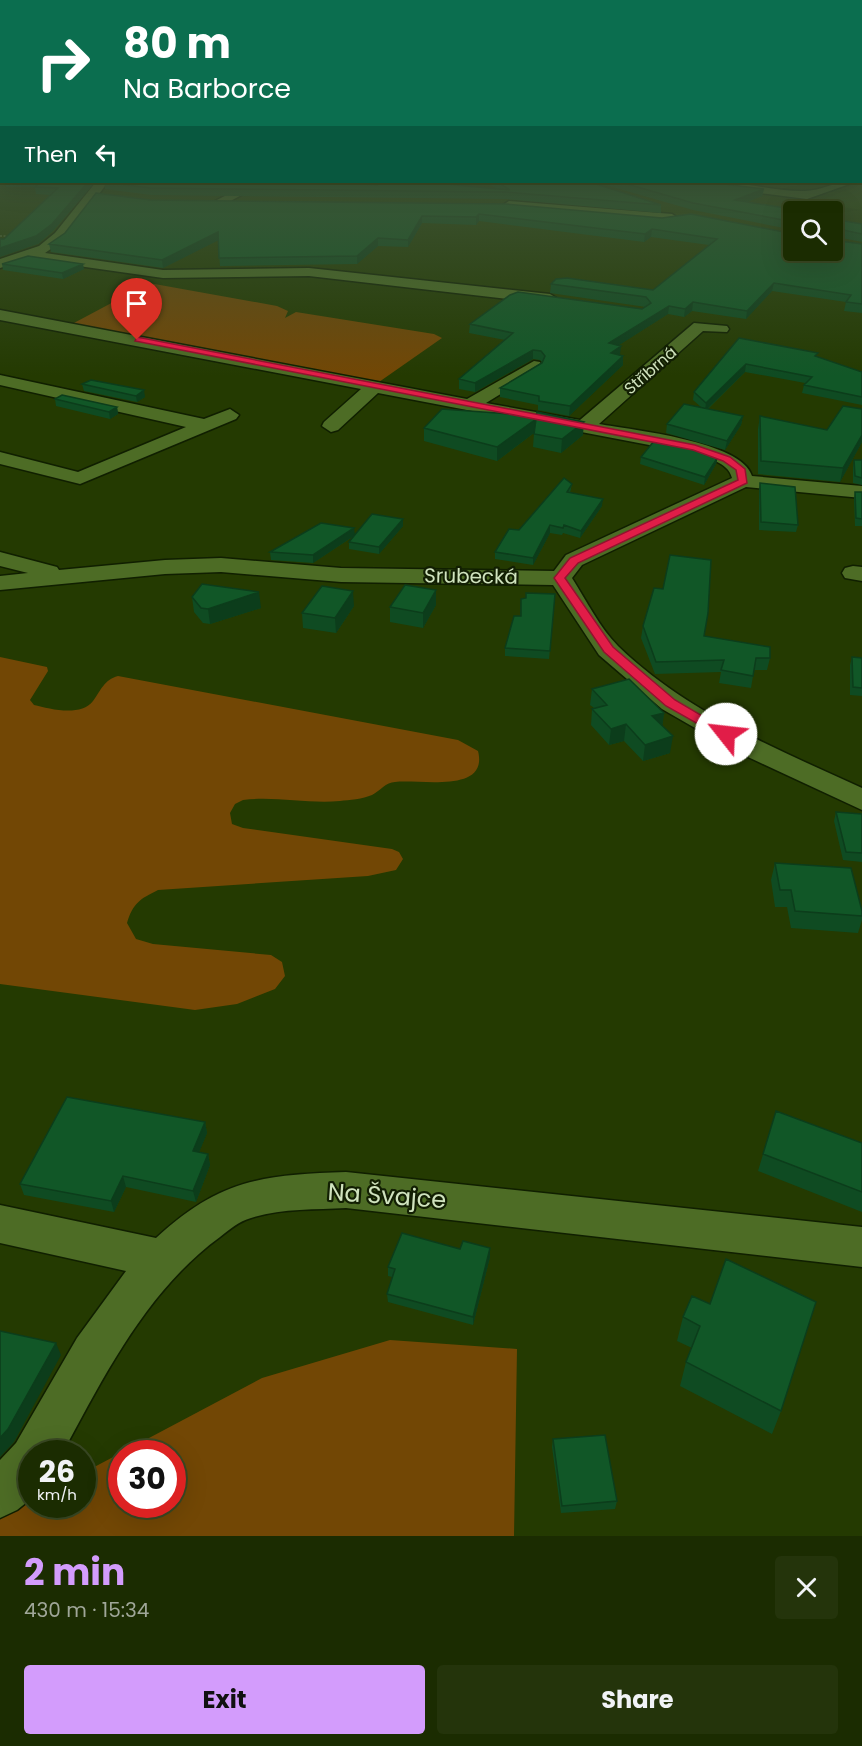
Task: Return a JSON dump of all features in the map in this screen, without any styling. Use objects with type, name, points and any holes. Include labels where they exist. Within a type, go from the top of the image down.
[{"type":"street","points":[[0,264],[44,249],[63,233]]},
{"type":"street","points":[[30,255],[163,274],[309,272],[561,300]]},
{"type":"street","points":[[0,315],[695,448],[727,459],[740,469],[743,481]]},
{"type":"street","name":"Stříbrná","points":[[584,427],[700,326],[721,329]]},
{"type":"street","points":[[469,405],[534,366]]},
{"type":"street","points":[[0,380],[21,370]]},
{"type":"street","points":[[0,380],[204,425]]},
{"type":"street","points":[[331,426],[375,386]]},
{"type":"street","points":[[0,458],[80,478],[230,415]]},
{"type":"street","points":[[862,492],[743,481],[574,560],[560,578],[608,650],[671,703],[745,745],[862,800]]},
{"type":"street","points":[[0,559],[66,576]]},
{"type":"street","name":"Srubecká","points":[[0,583],[165,567],[221,566],[341,574],[560,578]]},
{"type":"street","name":"Na Švajce","points":[[44,1440],[86,1363],[162,1259],[223,1210],[273,1194],[346,1190],[862,1247]]},
{"type":"street","points":[[0,1224],[162,1259]]},
{"type":"street","points":[[0,1493],[18,1476]]},
{"type":"shaded area","points":[[149,283],[277,306],[288,311],[285,318],[296,312],[434,334],[442,338],[379,382],[72,324]]},
{"type":"shaded area","points":[[0,657],[47,667],[48,671],[30,700],[34,705],[41,707],[57,710],[81,709],[93,701],[106,683],[118,676],[458,740],[478,751],[479,765],[473,774],[450,782],[392,782],[368,796],[340,801],[243,800],[235,804],[230,813],[232,824],[243,828],[392,849],[399,852],[403,859],[396,870],[368,876],[158,890],[142,899],[132,911],[127,923],[136,939],[153,944],[271,955],[282,962],[285,976],[275,989],[237,1004],[195,1010],[0,984]]},
{"type":"shaded area","points":[[390,1340],[517,1349],[514,1536],[0,1536],[0,1518],[18,1508],[18,1518],[96,1518],[96,1466],[108,1460],[108,1518],[186,1518],[186,1440],[145,1440],[262,1378]]},
{"type":"building","points":[[11,233],[40,233],[0,248],[0,239],[4,239]]},
{"type":"building","points":[[65,233],[217,233],[162,260],[49,244]]},
{"type":"building","points":[[218,233],[412,233],[408,240],[378,238],[357,256],[219,258]]},
{"type":"building","points":[[676,233],[783,233],[783,261],[843,261],[843,241],[862,244],[862,304],[846,302],[851,295],[774,283],[747,311],[693,302],[685,309],[669,306],[609,343],[621,346],[611,353],[623,356],[570,406],[539,401],[539,396],[500,388],[542,363],[545,356],[541,351],[533,350],[475,383],[459,379],[513,333],[470,324],[510,295],[518,292],[642,309],[651,303],[646,297],[551,284],[556,279],[567,278],[653,290],[717,239]]},
{"type":"building","points":[[28,256],[83,264],[62,273],[2,264]]},
{"type":"building","points":[[739,338],[818,353],[815,356],[862,372],[862,397],[804,385],[812,377],[746,364],[706,403],[694,392]]},
{"type":"building","points":[[91,380],[144,390],[136,396],[82,384]]},
{"type":"building","points":[[62,395],[117,407],[109,412],[55,399]]},
{"type":"building","points":[[684,404],[743,416],[727,441],[667,424]]},
{"type":"building","points":[[843,406],[862,409],[862,435],[843,468],[761,461],[760,416],[827,430]]},
{"type":"building","points":[[442,409],[536,416],[537,412],[584,422],[562,439],[534,434],[536,419],[497,447],[424,428]]},
{"type":"building","points":[[654,441],[691,448],[718,457],[705,477],[641,457]]},
{"type":"building","points":[[854,460],[862,460],[862,478],[855,476]]},
{"type":"building","points":[[564,478],[572,484],[567,492],[603,499],[581,531],[564,525],[563,528],[550,525],[533,558],[495,552],[509,529],[519,530]]},
{"type":"building","points":[[760,483],[795,487],[798,525],[761,522]]},
{"type":"building","points":[[855,492],[862,492],[862,519],[856,518]]},
{"type":"building","points":[[372,514],[403,519],[379,547],[349,542]]},
{"type":"building","points":[[321,523],[354,528],[313,555],[270,552]]},
{"type":"building","points":[[670,555],[711,560],[708,613],[704,636],[770,647],[770,658],[756,658],[753,676],[721,670],[724,660],[656,662],[643,626],[654,588],[663,589]]},
{"type":"building","points":[[202,584],[259,592],[208,609],[201,608],[192,597]]},
{"type":"building","points":[[405,585],[436,590],[423,613],[390,607]]},
{"type":"building","points":[[322,586],[353,591],[335,618],[302,613]]},
{"type":"building","points":[[526,593],[555,594],[550,651],[505,648],[514,616],[521,616],[521,599],[526,598]]},
{"type":"building","points":[[852,657],[862,658],[862,688],[853,687]]},
{"type":"building","points":[[629,679],[664,713],[652,716],[673,736],[645,745],[626,724],[611,729],[592,709],[607,705],[592,689]]},
{"type":"building","points":[[836,812],[862,814],[862,853],[846,852]]},
{"type":"building","points":[[775,863],[851,868],[862,916],[795,911],[791,890],[780,890]]},
{"type":"building","points":[[67,1097],[205,1122],[193,1151],[208,1154],[193,1191],[123,1176],[111,1201],[20,1184]]},
{"type":"building","points":[[776,1111],[862,1143],[862,1192],[763,1154]]},
{"type":"building","points":[[402,1233],[460,1249],[463,1241],[490,1248],[473,1317],[387,1294],[395,1269],[388,1267]]},
{"type":"building","points":[[726,1259],[816,1302],[781,1411],[686,1362],[700,1326],[683,1317],[692,1296],[710,1304]]},
{"type":"building","points":[[0,1331],[56,1343],[8,1429],[0,1438]]},
{"type":"building","points":[[605,1435],[617,1501],[562,1506],[553,1439]]},
{"type":"route","points":[[137,340],[695,448],[727,459],[740,469],[743,481],[574,560],[560,578],[608,650],[671,703],[726,734]]}]
